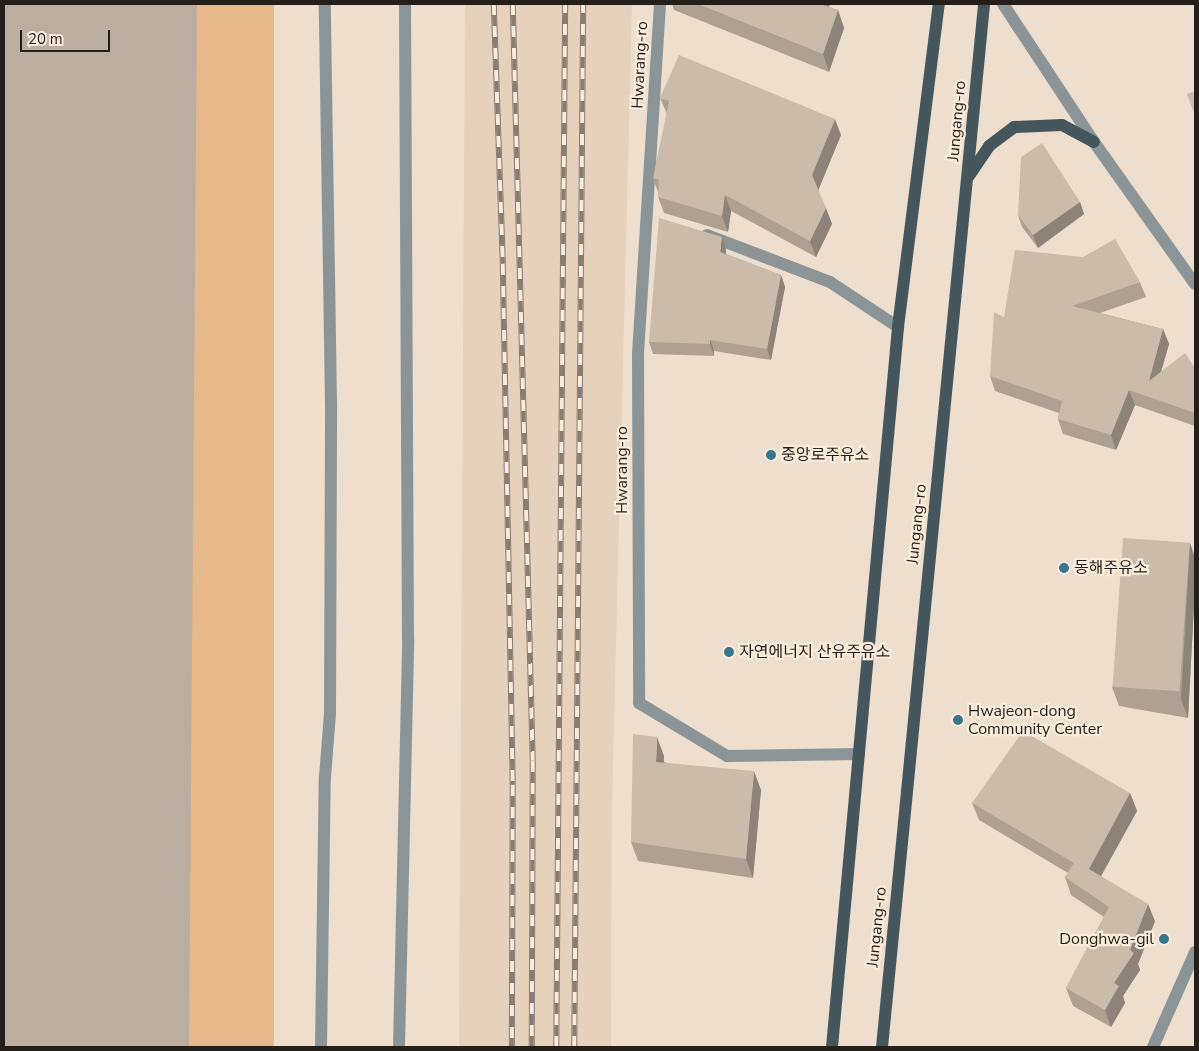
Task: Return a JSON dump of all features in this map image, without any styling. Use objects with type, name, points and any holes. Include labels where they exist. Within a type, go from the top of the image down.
[{"type":"main road","name":"Jungang-ro","points":[[832,1047],[898,326],[939,4]]},
{"type":"main road","name":"Jungang-ro","points":[[882,1047],[984,4]]},
{"type":"main road","points":[[968,178],[989,146],[1014,127],[1062,125],[1094,142]]},
{"type":"street","points":[[321,1047],[325,777],[330,714],[331,403],[325,4]]},
{"type":"street","points":[[399,1047],[408,640],[406,4]]},
{"type":"street","name":"Hwarang-ro","points":[[660,4],[652,218],[638,355],[639,703],[727,756],[859,754]]},
{"type":"street","points":[[1003,4],[1094,142],[1195,284]]},
{"type":"street","points":[[694,230],[732,242],[830,282],[898,326]]},
{"type":"street","points":[[1153,1047],[1195,952]]},
{"type":"shaded area","points":[[4,4],[43,4],[42,314],[37,335],[16,363],[4,371]]},
{"type":"shaded area","points":[[131,4],[274,4],[274,1047],[131,1047]]},
{"type":"shaded area","points":[[465,4],[632,4],[612,804],[611,1047],[459,1047]]},
{"type":"shaded area","points":[[4,459],[35,492],[42,515],[34,1002],[25,1026],[4,1047]]},
{"type":"building","points":[[698,4],[821,4],[838,10],[823,54]]},
{"type":"building","points":[[679,55],[835,119],[812,175],[826,208],[810,241],[725,195],[722,216],[658,197],[659,180],[653,178],[669,101],[660,98]]},
{"type":"building","points":[[1195,91],[1195,116],[1187,94]]},
{"type":"building","points":[[1042,143],[1080,202],[1033,235],[1018,215],[1021,157]]},
{"type":"building","points":[[659,218],[722,237],[720,252],[781,275],[767,349],[710,340],[710,344],[649,342]]},
{"type":"building","points":[[1115,239],[1140,282],[1072,306],[1163,329],[1149,381],[1185,353],[1195,368],[1195,413],[1129,390],[1111,435],[1058,419],[1062,401],[990,376],[994,312],[1004,317],[1015,250],[1083,257]]},
{"type":"building","points":[[1123,538],[1190,543],[1179,691],[1113,687]]},
{"type":"building","points":[[1023,731],[1130,793],[1089,869],[1148,904],[1130,950],[1134,953],[1114,983],[1119,986],[1105,1010],[1066,988],[1109,907],[1065,877],[1074,863],[972,803]]},
{"type":"building","points":[[633,734],[657,737],[656,762],[754,771],[746,859],[631,842]]},
{"type":"runway","points":[[88,1047],[96,4]]},
{"type":"railway","points":[[494,4],[503,264],[513,785],[512,1047]]},
{"type":"railway","points":[[513,4],[533,761],[532,1047]]},
{"type":"railway","points":[[556,1047],[565,4]]},
{"type":"railway","points":[[574,1047],[583,4]]},
{"type":"place","name":"중앙로주유소","points":[[771,455]]},
{"type":"place","name":"동해주유소","points":[[1064,568]]},
{"type":"place","name":"자연에너지 산유주유소","points":[[729,652]]},
{"type":"place","name":"Hwajeon-dong Community Center","points":[[958,720]]},
{"type":"place","name":"Donghwa-gil","points":[[1164,939]]}]
